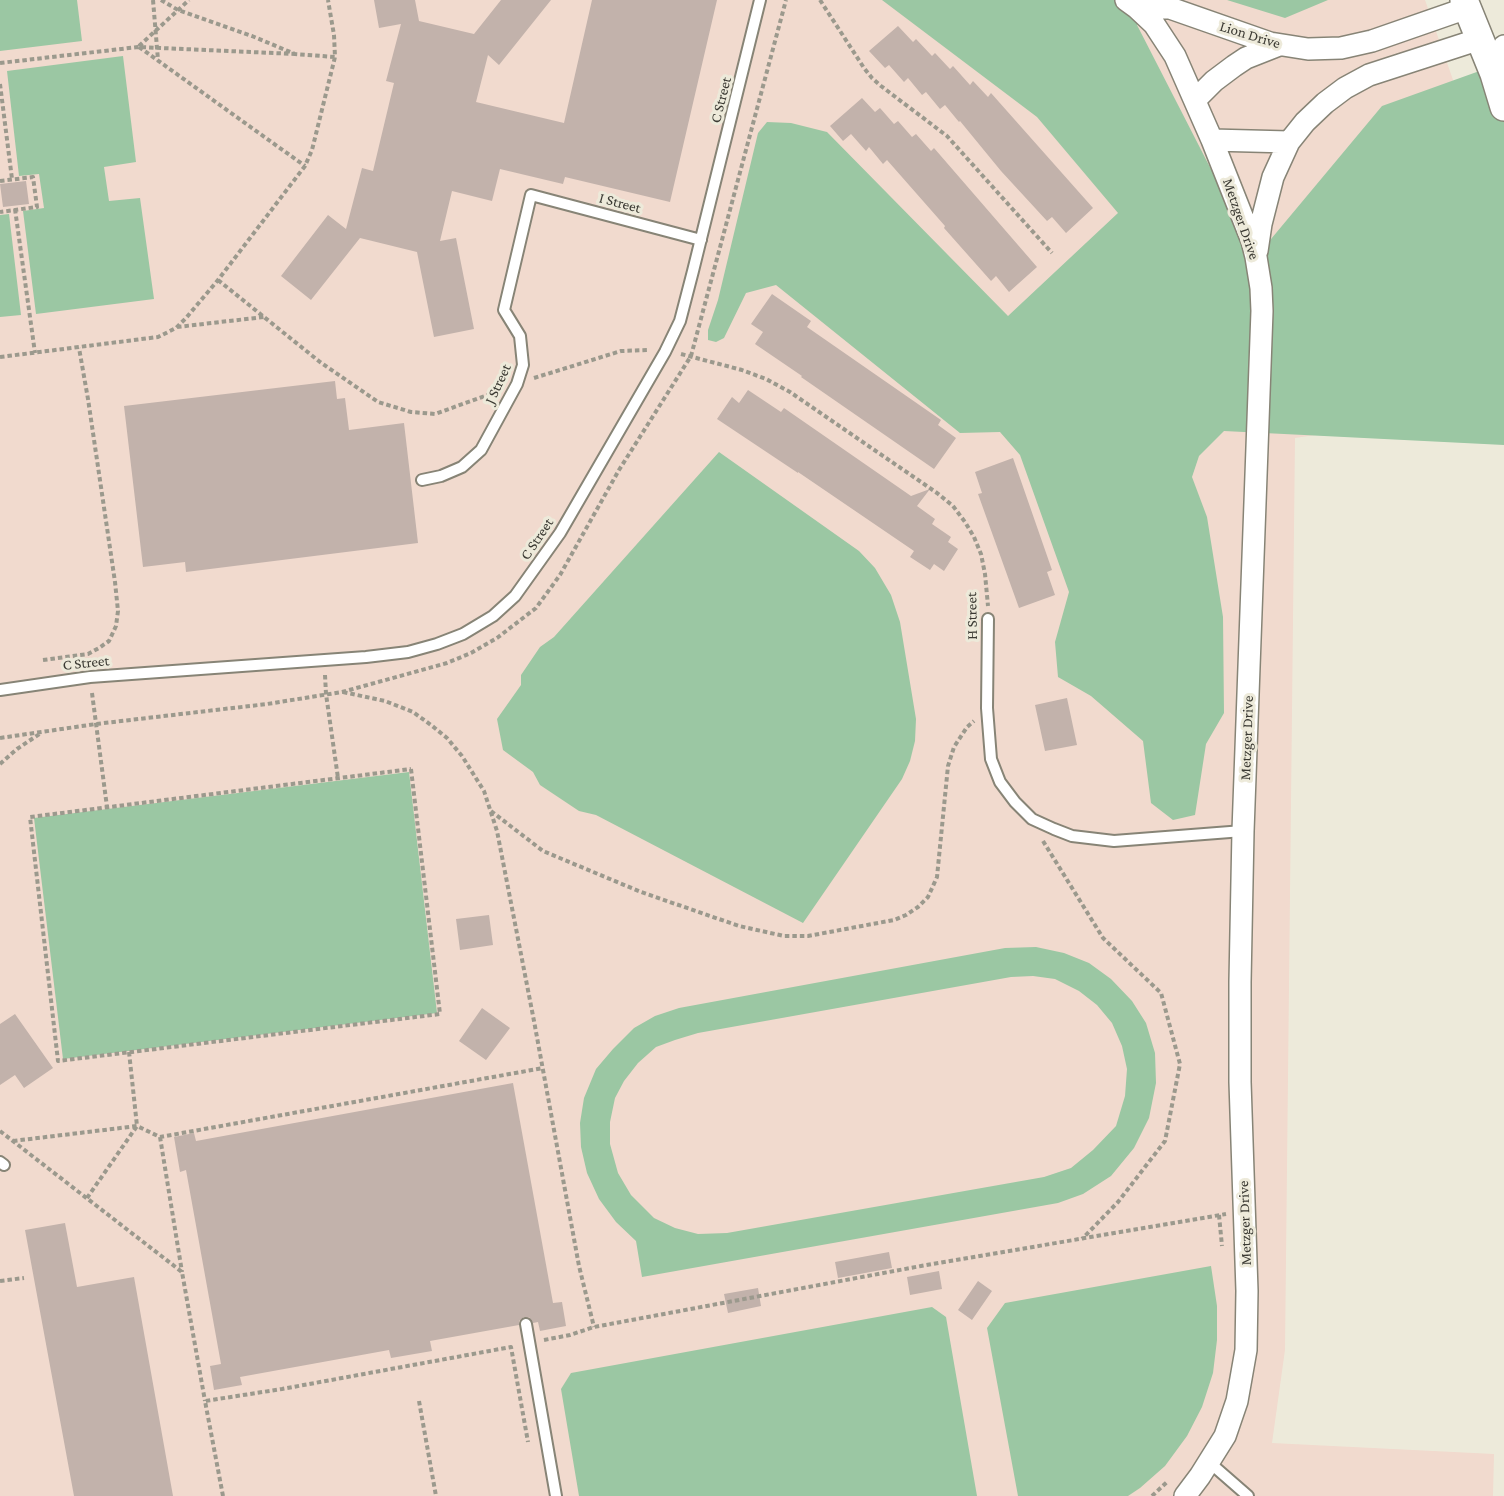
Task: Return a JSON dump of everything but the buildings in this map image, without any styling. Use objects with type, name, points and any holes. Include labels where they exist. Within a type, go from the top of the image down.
[{"type":"street","name":"Lion Drive","points":[[1134,3],[1170,8],[1279,45],[1308,49],[1341,48],[1372,41],[1466,4]]},
{"type":"street","name":"Metzger Drive","points":[[1134,3],[1154,24],[1175,56],[1212,140],[1256,257],[1262,311],[1240,971],[1240,1082],[1247,1291],[1246,1350],[1237,1401],[1225,1437],[1185,1496]]},
{"type":"street","points":[[1466,4],[1492,42],[1494,74],[1504,107]]},
{"type":"street","points":[[1256,257],[1261,224],[1273,177],[1289,142],[1325,102],[1369,75],[1492,42]]},
{"type":"street","points":[[1194,100],[1214,81],[1246,58],[1279,45]]},
{"type":"street","points":[[1212,140],[1289,142]]},
{"type":"lane","name":"C Street","points":[[0,690],[90,677],[408,652],[463,634],[493,616],[515,596],[560,533],[665,352],[680,321],[760,0]]},
{"type":"lane","name":"I Street","points":[[531,195],[701,240]]},
{"type":"lane","name":"J Street","points":[[422,480],[441,476],[462,467],[481,450],[517,384],[523,365],[520,336],[504,310],[531,195]]},
{"type":"lane","name":"H Street","points":[[988,619],[987,708],[991,759],[1000,782],[1032,819],[1072,836],[1114,841],[1243,831]]},
{"type":"lane","points":[[526,1324],[556,1496]]},
{"type":"lane","points":[[1209,1461],[1248,1496]]},
{"type":"path","points":[[153,0],[158,60]]},
{"type":"path","points":[[161,0],[178,10],[295,54]]},
{"type":"path","points":[[138,47],[189,0]]},
{"type":"path","points":[[176,328],[218,280],[305,166],[312,150],[335,57],[334,34],[328,0]]},
{"type":"path","points":[[0,738],[267,704],[342,692],[447,663],[471,653],[497,638],[536,608],[560,575],[619,470],[691,356],[786,0]]},
{"type":"path","points":[[820,0],[872,78],[947,135],[1052,253]]},
{"type":"path","points":[[138,47],[305,166]]},
{"type":"path","points":[[0,63],[138,47],[335,57]]},
{"type":"path","points":[[0,84],[12,179]]},
{"type":"path","points":[[0,181],[33,177],[37,207],[0,212]]},
{"type":"path","points":[[15,209],[35,353]]},
{"type":"path","points":[[218,280],[320,362],[378,402],[411,412],[435,414],[517,384],[621,351],[649,350]]},
{"type":"path","points":[[0,357],[158,337],[176,328],[264,317]]},
{"type":"path","points":[[42,660],[88,654],[99,648],[109,641],[116,626],[118,611],[94,434],[79,348]]},
{"type":"path","name":"H Street","points":[[681,354],[742,370],[774,383],[938,492],[965,522],[981,554],[987,585],[988,619]]},
{"type":"path","points":[[325,660],[326,694],[338,778]]},
{"type":"path","points":[[342,692],[385,701],[413,712],[431,724],[462,756],[484,791],[497,831],[579,1266],[594,1328]]},
{"type":"path","points":[[92,693],[107,807]]},
{"type":"path","points":[[491,810],[543,851],[641,892],[739,926],[784,936],[808,936],[894,920],[918,907],[933,888],[937,877],[948,766],[954,747],[967,727],[987,708]]},
{"type":"path","points":[[0,764],[17,749],[44,731]]},
{"type":"path","points":[[411,769],[440,1014],[58,1061],[30,817],[107,807],[411,769]]},
{"type":"path","points":[[1032,819],[1043,841],[1103,938],[1161,993],[1180,1064],[1165,1141],[1118,1202],[1082,1239]]},
{"type":"path","points":[[87,1198],[137,1126],[129,1052]]},
{"type":"path","points":[[13,1141],[137,1126],[160,1137],[543,1068]]},
{"type":"path","points":[[0,1131],[182,1272]]},
{"type":"path","points":[[160,1137],[223,1496]]},
{"type":"path","points":[[205,1401],[511,1347],[594,1328],[921,1266],[1245,1210]]},
{"type":"path","points":[[1219,1215],[1223,1249]]},
{"type":"path","points":[[0,1281],[24,1278]]},
{"type":"path","points":[[511,1347],[530,1452]]},
{"type":"path","points":[[419,1401],[436,1496]]},
{"type":"path","points":[[1152,1496],[1171,1479]]},
{"type":"shaded area","points":[[0,0],[1425,0],[1472,134],[1487,410],[1295,438],[1285,1350],[1272,1443],[1494,1454],[1493,1496],[0,1496]]},
{"type":"green space","points":[[0,0],[77,0],[82,41],[0,51]]},
{"type":"green space","points":[[882,0],[1148,0],[1137,25],[1256,257],[1382,106],[1499,64],[1504,86],[1504,445],[1224,431],[1199,456],[1192,477],[1207,517],[1223,617],[1224,713],[1206,744],[1195,815],[1173,820],[1151,803],[1143,741],[1091,696],[1058,677],[1055,642],[1069,592],[1020,455],[1000,432],[960,433],[776,285],[746,293],[724,338],[716,342],[708,340],[708,330],[718,300],[758,133],[767,122],[791,123],[827,132],[1008,316],[1118,213],[1037,117]]},
{"type":"green space","points":[[1227,0],[1328,0],[1285,18]]},
{"type":"green space","points":[[123,56],[136,162],[104,167],[109,201],[140,198],[154,299],[36,314],[23,211],[44,208],[39,174],[19,176],[7,71]]},
{"type":"green space","points":[[9,214],[21,315],[0,317],[0,215]]},
{"type":"green space","points":[[719,452],[859,551],[875,568],[891,595],[900,622],[916,719],[915,741],[910,761],[902,779],[803,923],[596,815],[579,811],[540,785],[533,772],[503,750],[497,719],[521,685],[521,675],[540,647],[554,637]]},
{"type":"green space","points":[[409,772],[437,1013],[63,1059],[34,818]]},
{"type":"green space","points":[[1036,947],[1064,953],[1089,963],[1111,979],[1132,1001],[1146,1023],[1155,1053],[1156,1083],[1149,1118],[1134,1148],[1111,1176],[1083,1194],[1058,1203],[642,1277],[636,1241],[616,1222],[599,1199],[587,1173],[581,1147],[580,1123],[584,1098],[596,1069],[634,1028],[655,1016],[679,1008],[1005,948]],"holes":[[[1033,976],[1055,979],[1079,991],[1097,1005],[1112,1023],[1122,1046],[1127,1069],[1125,1096],[1116,1126],[1093,1150],[1071,1168],[1044,1177],[727,1233],[698,1234],[675,1228],[654,1218],[631,1195],[618,1173],[610,1144],[610,1122],[615,1098],[624,1081],[638,1063],[656,1047],[698,1033],[1011,977]]]},
{"type":"green space","points":[[1211,1266],[1217,1306],[1217,1340],[1213,1373],[1202,1407],[1187,1436],[1165,1466],[1128,1496],[1018,1496],[987,1328],[1005,1303]]},
{"type":"green space","points":[[932,1307],[946,1317],[977,1496],[579,1496],[561,1389],[571,1373]]}]
